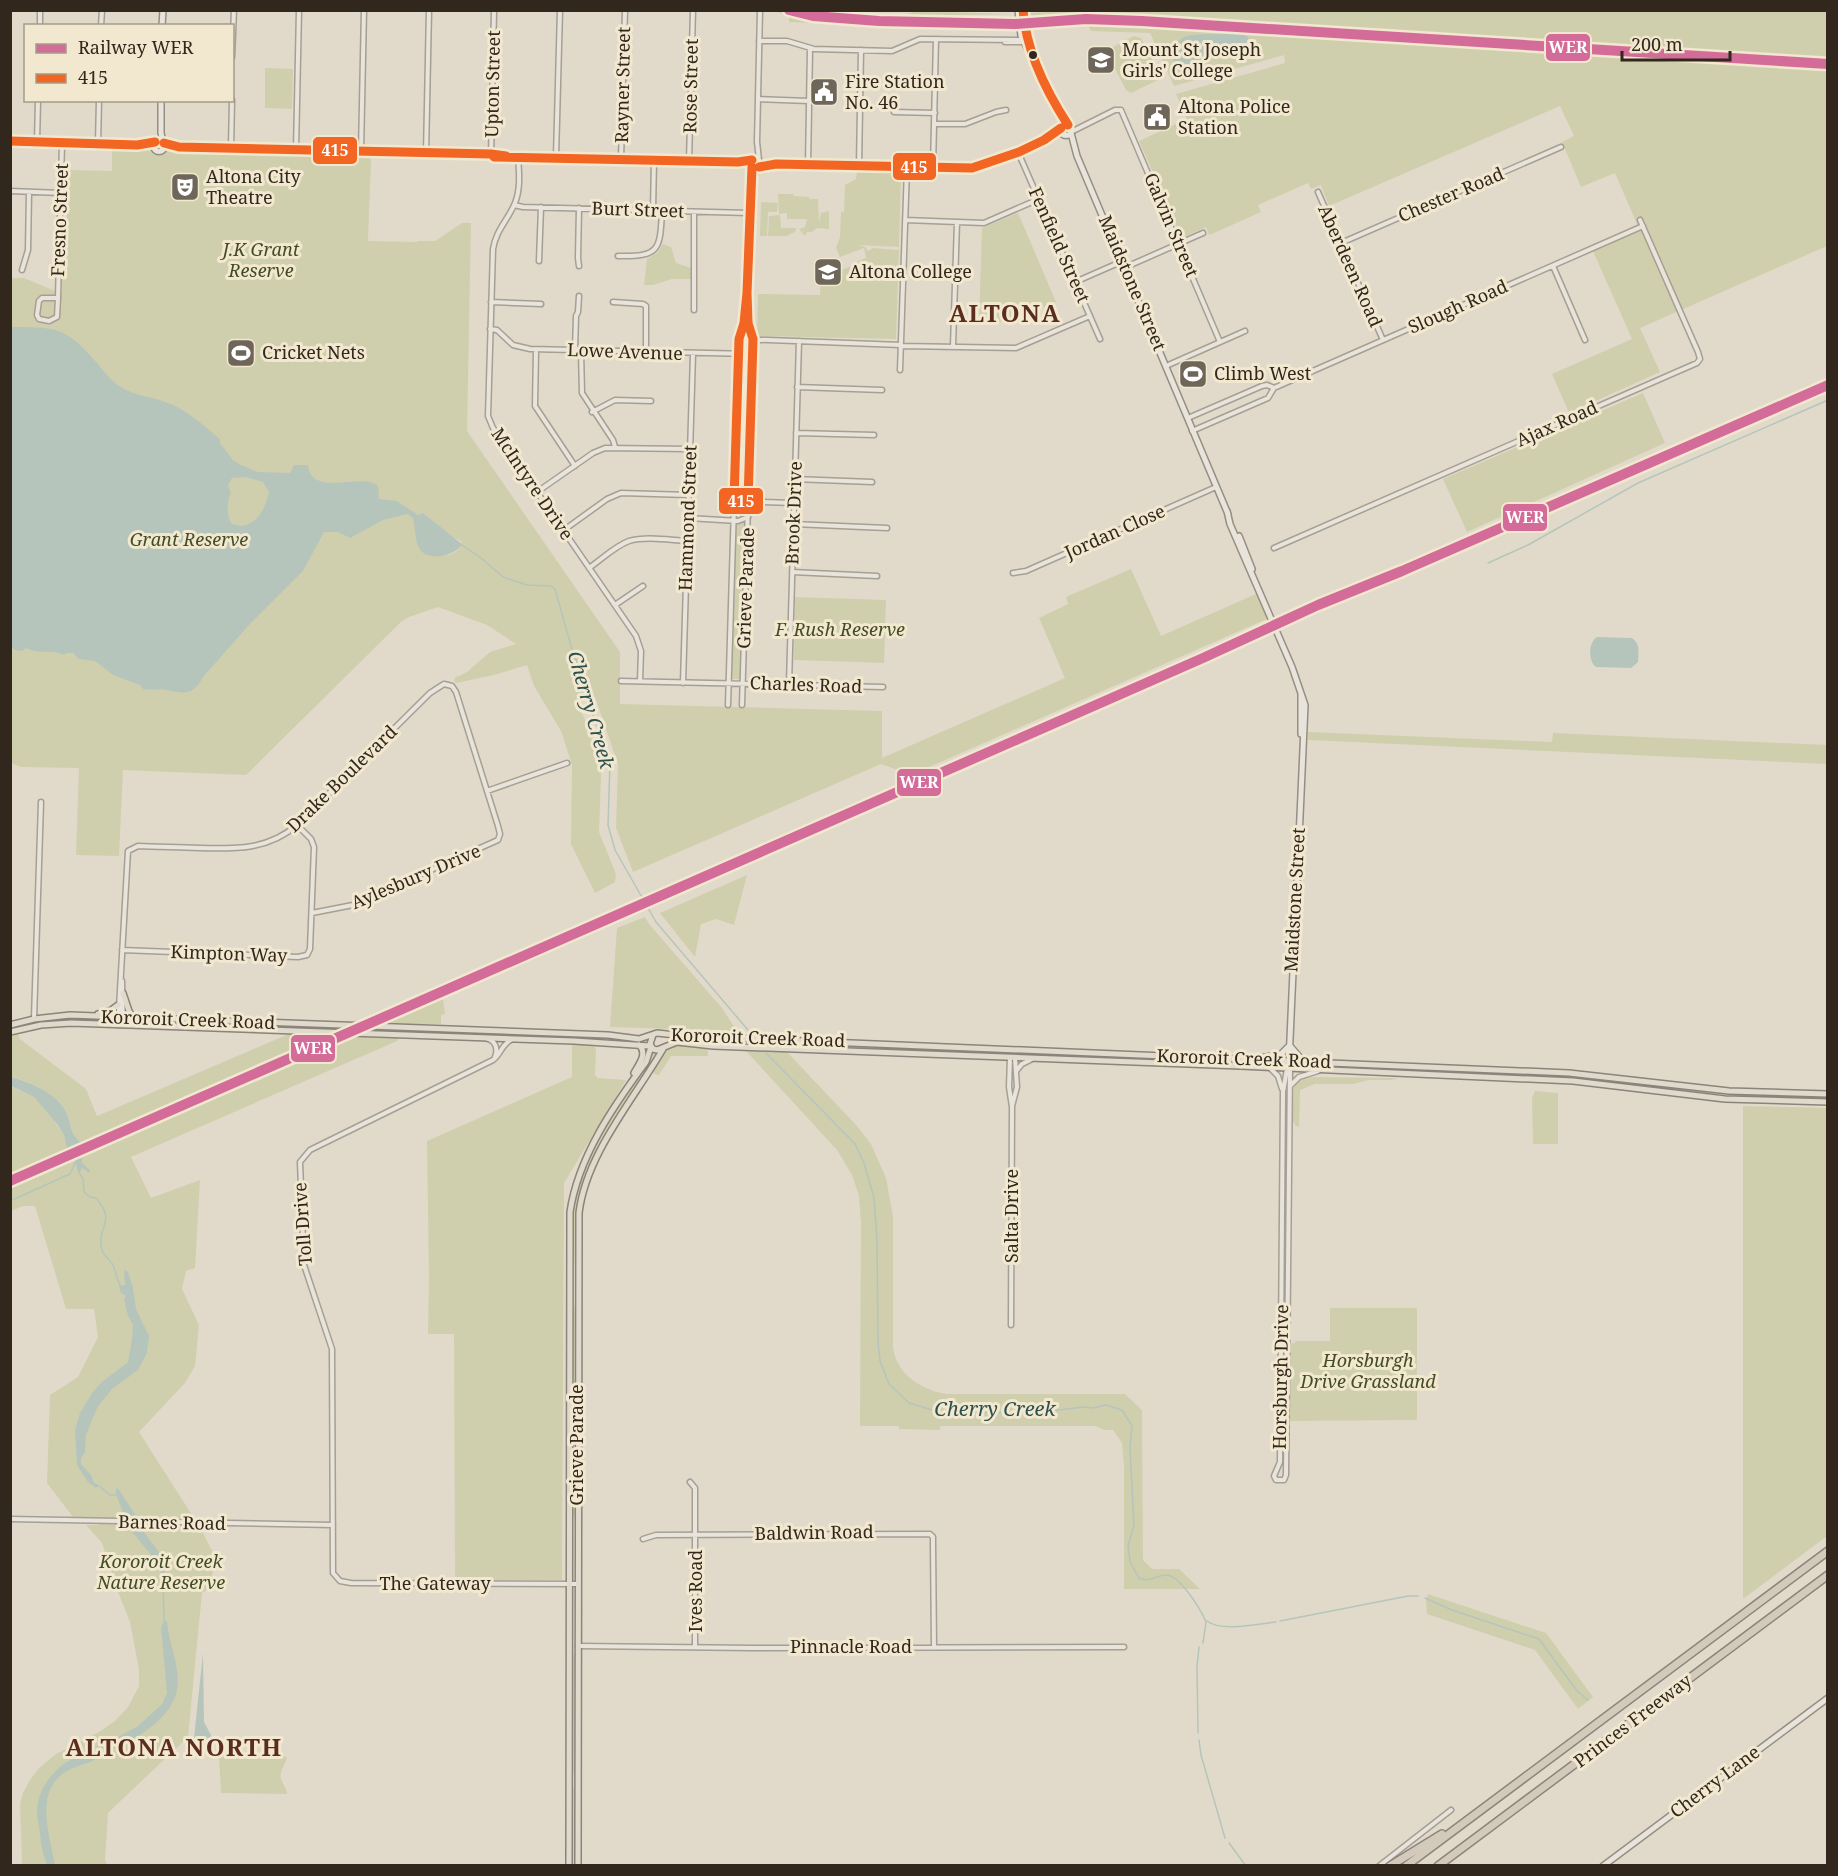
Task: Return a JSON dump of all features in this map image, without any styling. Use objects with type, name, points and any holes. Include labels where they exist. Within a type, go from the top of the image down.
[{"type":"highway","name":"Princes Freeway","points":[[1406,1866],[1827,1551]]},
{"type":"highway","name":"Princes Freeway","points":[[1438,1866],[1827,1575]]},
{"type":"highway","name":"Princes Freeway","points":[[1390,1866],[1469,1819]]},
{"type":"main road","points":[[123,993],[133,1018]]},
{"type":"main road","points":[[84,1015],[106,1012],[118,1005]]},
{"type":"main road","name":"Kororoit Creek Road","points":[[10,1025],[34,1019],[84,1015],[614,1036],[638,1039],[656,1034],[1530,1071],[1593,1075],[1703,1089],[1827,1094]]},
{"type":"main road","name":"Kororoit Creek Road","points":[[10,1032],[40,1025],[63,1023],[639,1044],[651,1047]]},
{"type":"main road","points":[[632,1079],[647,1060],[651,1047],[650,1041],[656,1034],[665,1038],[664,1047],[656,1050],[651,1047]]},
{"type":"main road","points":[[821,1041],[821,1050]]},
{"type":"main road","name":"Kororoit Creek Road","points":[[664,1047],[680,1042],[909,1054],[1530,1079],[1593,1083],[1697,1096],[1751,1100],[1827,1101]]},
{"type":"main road","points":[[872,1043],[878,1052]]},
{"type":"main road","points":[[632,1079],[643,1055],[643,1049],[639,1044]]},
{"type":"main road","points":[[909,1045],[909,1054]]},
{"type":"main road","name":"Grieve Parade","points":[[578,1866],[577,1300],[579,1206],[585,1182],[596,1158],[664,1047]]},
{"type":"main road","points":[[1013,1049],[1013,1057]]},
{"type":"main road","points":[[1289,1061],[1289,1069]]},
{"type":"main road","points":[[1428,1075],[1429,1067]]},
{"type":"main road","points":[[1530,1071],[1530,1079]]},
{"type":"main road","name":"Grieve Parade","points":[[569,1866],[570,1212],[581,1169],[609,1119],[614,1104],[632,1079]]},
{"type":"main road","points":[[1751,1092],[1751,1100]]},
{"type":"street","points":[[296,150],[299,10]]},
{"type":"street","points":[[361,152],[364,10]]},
{"type":"street","points":[[426,154],[429,10]]},
{"type":"street","name":"Upton Street","points":[[491,155],[495,10]]},
{"type":"street","points":[[556,157],[560,10]]},
{"type":"street","name":"Rayner Street","points":[[621,159],[625,10]]},
{"type":"street","name":"Rose Street","points":[[689,161],[693,10]]},
{"type":"street","name":"Maidstone Street","points":[[1018,10],[1018,24],[1124,264],[1227,511],[1230,524],[1297,679],[1301,698],[1302,738],[1289,1061]]},
{"type":"street","name":"Maidstone Street","points":[[1023,10],[1025,40]]},
{"type":"street","name":"Grieve Parade","points":[[742,705],[753,339],[748,323],[747,293],[749,213],[756,163],[760,11]]},
{"type":"street","points":[[933,169],[936,39]]},
{"type":"street","points":[[759,41],[789,42],[810,49],[894,51],[917,40],[999,40],[1010,43],[1025,40]]},
{"type":"street","points":[[808,165],[810,49]]},
{"type":"street","points":[[859,166],[861,50]]},
{"type":"street","points":[[758,99],[809,101]]},
{"type":"street","points":[[37,142],[38,102]]},
{"type":"street","points":[[98,144],[99,102]]},
{"type":"street","points":[[160,102],[164,143],[162,151]]},
{"type":"street","points":[[231,148],[232,102]]},
{"type":"street","points":[[934,124],[965,124],[1006,110]]},
{"type":"street","name":"Galvin Street","points":[[1066,130],[1120,110],[1220,342]]},
{"type":"street","points":[[894,112],[935,113]]},
{"type":"street","points":[[154,150],[160,120]]},
{"type":"street","points":[[10,141],[137,145],[155,142],[179,147],[963,169],[978,167],[1018,152],[1066,130]]},
{"type":"street","name":"Fresno Street","points":[[58,298],[42,298],[39,301],[37,315],[39,320],[49,321],[57,317],[58,298],[62,143]]},
{"type":"street","points":[[137,145],[162,151],[179,147]]},
{"type":"street","name":"Chester Road","points":[[1341,243],[1561,147]]},
{"type":"street","name":"Fenfield Street","points":[[1018,152],[1100,339]]},
{"type":"street","name":"McIntyre Drive","points":[[520,156],[518,189],[514,204],[494,241],[489,419],[639,642],[640,681]]},
{"type":"street","points":[[653,210],[654,160]]},
{"type":"street","points":[[900,370],[907,168]]},
{"type":"street","points":[[10,191],[61,193]]},
{"type":"street","points":[[21,270],[28,250],[29,192]]},
{"type":"street","name":"Aberdeen Road","points":[[1318,192],[1383,340]]},
{"type":"street","points":[[905,220],[984,223],[1039,199]]},
{"type":"street","name":"Burt Street","points":[[514,204],[527,207],[749,213]]},
{"type":"street","points":[[539,261],[541,207]]},
{"type":"street","points":[[579,208],[579,266]]},
{"type":"street","points":[[618,256],[643,256],[655,249],[661,237],[662,211]]},
{"type":"street","points":[[694,211],[694,310]]},
{"type":"street","name":"Ajax Road","points":[[1274,548],[1697,363],[1700,355],[1640,220]]},
{"type":"street","points":[[953,346],[957,222]]},
{"type":"street","name":"Slough Road","points":[[1192,431],[1268,398],[1274,388],[1643,226]]},
{"type":"street","points":[[1075,282],[1203,233]]},
{"type":"street","points":[[1553,266],[1585,340]]},
{"type":"street","name":"Grieve Parade","points":[[728,705],[739,339],[744,323],[747,293]]},
{"type":"street","points":[[575,351],[579,296]]},
{"type":"street","points":[[491,302],[541,304]]},
{"type":"street","points":[[613,302],[646,306],[646,353]]},
{"type":"street","points":[[739,339],[1016,348],[1090,316]]},
{"type":"street","name":"Lowe Avenue","points":[[490,331],[501,335],[517,346],[536,350],[739,356],[752,354]]},
{"type":"street","points":[[1166,366],[1245,331]]},
{"type":"street","name":"Brook Drive","points":[[789,684],[799,341]]},
{"type":"street","points":[[536,350],[535,406],[575,466]]},
{"type":"street","points":[[581,351],[582,393],[592,412],[613,440],[615,447]]},
{"type":"street","name":"Hammond Street","points":[[683,682],[693,354]]},
{"type":"street","name":"Slough Road","points":[[1187,418],[1262,386],[1267,385],[1274,388]]},
{"type":"street","points":[[797,387],[882,390]]},
{"type":"street","points":[[592,412],[607,402],[615,400],[651,400]]},
{"type":"street","points":[[796,433],[874,435]]},
{"type":"street","points":[[537,492],[600,450],[615,447],[689,449]]},
{"type":"street","points":[[794,479],[872,482]]},
{"type":"street","name":"Jordan Close","points":[[1013,573],[1026,571],[1216,487]]},
{"type":"street","points":[[564,530],[607,499],[621,493],[688,495]]},
{"type":"street","points":[[734,501],[794,503]]},
{"type":"street","points":[[688,518],[742,520],[748,517]]},
{"type":"street","points":[[793,524],[887,528]]},
{"type":"street","points":[[590,568],[622,544],[630,541],[638,539],[687,541]]},
{"type":"street","points":[[792,572],[877,576]]},
{"type":"street","points":[[615,605],[643,586]]},
{"type":"street","name":"Charles Road","points":[[621,681],[884,687]]},
{"type":"street","name":"Aylesbury Drive","points":[[312,913],[353,905],[496,842],[500,833],[456,692],[450,685]]},
{"type":"street","name":"Drake Boulevard","points":[[120,1017],[123,993],[122,950],[128,851],[138,846],[253,848],[280,837],[297,825],[430,693],[440,686],[450,685]]},
{"type":"street","points":[[487,791],[567,763]]},
{"type":"street","points":[[34,1019],[41,802]]},
{"type":"street","name":"Kimpton Way","points":[[122,950],[302,957],[307,955],[312,913],[314,848],[311,839],[297,825]]},
{"type":"street","name":"Drake Boulevard","points":[[121,1025],[118,1005],[122,971]]},
{"type":"street","points":[[486,1038],[493,1041],[496,1047],[493,1060]]},
{"type":"street","name":"Toll Drive","points":[[333,1538],[333,1348],[304,1265],[300,1162],[310,1150],[493,1060],[500,1055],[507,1042],[518,1040]]},
{"type":"street","points":[[1251,1059],[1277,1056],[1284,1052],[1289,1044],[1303,1061]]},
{"type":"street","name":"Salta Drive","points":[[1012,1107],[1017,1091],[1017,1071],[1013,1057]]},
{"type":"street","name":"Salta Drive","points":[[1011,1325],[1012,1107],[1009,1087],[1013,1057]]},
{"type":"street","points":[[1017,1071],[1022,1064],[1036,1058]]},
{"type":"street","points":[[1269,1068],[1278,1076],[1283,1092]]},
{"type":"street","name":"Horsburgh Drive","points":[[1289,1069],[1286,1477],[1279,1481],[1274,1476],[1280,1463],[1283,1092],[1289,1069]]},
{"type":"street","points":[[1290,1088],[1299,1077],[1325,1070]]},
{"type":"street","points":[[1283,1131],[1290,1132]]},
{"type":"street","points":[[1282,1198],[1289,1198]]},
{"type":"street","points":[[1281,1304],[1288,1304]]},
{"type":"street","points":[[1280,1433],[1287,1433]]},
{"type":"street","name":"Ives Road","points":[[690,1482],[695,1488],[695,1647]]},
{"type":"street","name":"Barnes Road","points":[[10,1519],[333,1525]]},
{"type":"street","name":"Baldwin Road","points":[[642,1539],[656,1535],[922,1533],[932,1535],[934,1647]]},
{"type":"street","name":"The Gateway","points":[[333,1538],[333,1574],[336,1579],[343,1582],[577,1584]]},
{"type":"street","name":"Pinnacle Road","points":[[578,1646],[1124,1647]]},
{"type":"street","name":"Cherry Lane","points":[[1603,1866],[1827,1698]]},
{"type":"street","points":[[1379,1866],[1451,1810]]},
{"type":"green space","points":[[766,10],[833,19],[1013,24],[1013,26],[919,24],[919,27],[789,22],[789,16]]},
{"type":"green space","points":[[1078,10],[1827,11],[1827,61],[1129,18],[1029,16],[1029,13]]},
{"type":"green space","points":[[795,11],[906,15],[915,11],[1014,14],[867,17]]},
{"type":"green space","points":[[1086,21],[1134,22],[1827,66],[1827,246],[1640,328],[1660,372],[1569,413],[1552,374],[1632,339],[1593,251],[1640,231],[1615,173],[1581,187],[1562,142],[1574,136],[1560,106],[1329,206],[1321,185],[1311,189],[1308,183],[1258,205],[1261,212],[1214,233],[1209,235],[1206,227],[1184,237],[1181,236],[1139,141],[1187,119],[1176,94],[1285,63],[1284,55],[1174,86],[1150,33],[1091,31],[1088,25],[1028,29],[1027,26]]},
{"type":"green space","points":[[1134,36],[1141,38],[1160,74],[1158,80],[1131,93],[1126,90],[1107,53],[1109,49]]},
{"type":"green space","points":[[265,68],[293,69],[292,109],[265,108]]},
{"type":"green space","points":[[112,148],[147,149],[154,154],[170,150],[366,157],[371,160],[368,241],[435,241],[462,223],[471,223],[467,431],[620,652],[620,704],[882,711],[882,758],[1065,678],[1039,618],[1068,604],[1066,597],[1131,569],[1161,636],[1258,593],[1269,618],[911,775],[881,764],[633,872],[616,828],[618,764],[595,697],[574,702],[584,717],[600,764],[599,832],[616,874],[615,882],[595,893],[571,844],[572,765],[561,731],[534,686],[527,665],[456,683],[454,680],[457,675],[457,677],[467,672],[490,652],[516,644],[487,625],[438,607],[402,621],[246,775],[123,770],[119,856],[76,855],[79,768],[21,767],[11,763],[10,278],[24,278],[62,294],[62,256],[66,253],[68,170],[112,171]],"holes":[[[423,513],[462,542],[455,552],[444,555],[426,552],[420,550],[414,523]]]},
{"type":"green space","points":[[857,172],[901,173],[899,247],[858,245],[865,247],[868,251],[873,248],[899,250],[896,339],[758,336],[758,294],[820,295],[821,275],[833,276],[834,273],[866,258],[864,248],[840,257],[836,248],[840,237],[841,212],[844,212],[845,185],[856,179]]},
{"type":"green space","points":[[778,194],[793,194],[818,199],[819,222],[821,213],[829,211],[829,229],[817,228],[812,232],[807,232],[805,236],[799,229],[805,227],[807,219],[787,219],[787,213],[779,214]]},
{"type":"green space","points":[[761,202],[778,203],[777,212],[768,212],[767,236],[760,236]]},
{"type":"green space","points":[[1018,213],[1056,302],[1008,322],[979,322],[982,228]]},
{"type":"green space","points":[[780,215],[781,228],[796,228],[796,231],[787,236],[768,236],[769,216]]},
{"type":"green space","points":[[663,244],[671,247],[676,263],[691,268],[691,279],[672,279],[653,285],[644,285],[647,259],[657,253]]},
{"type":"green space","points":[[742,358],[751,359],[747,497],[737,499],[739,393]]},
{"type":"green space","points":[[1643,393],[1665,443],[1467,532],[1443,479]]},
{"type":"green space","points":[[746,520],[741,679],[732,679],[734,550],[737,522]]},
{"type":"green space","points":[[1362,588],[1363,590],[1286,625],[1284,622]]},
{"type":"green space","name":"F. Rush Reserve","points":[[795,597],[886,600],[884,663],[794,660]]},
{"type":"green space","points":[[1308,732],[1552,742],[1553,733],[1827,745],[1827,764],[1308,740]]},
{"type":"green space","points":[[747,875],[734,925],[716,919],[701,924],[695,957],[660,913]]},
{"type":"green space","points":[[645,917],[722,1008],[737,1031],[610,1027],[617,928]]},
{"type":"green space","points":[[443,999],[445,1014],[441,1015],[441,1024],[384,1024]]},
{"type":"green space","points":[[291,1033],[333,1035],[83,1146],[74,1135],[62,1105],[50,1094],[34,1085],[11,1077],[10,1037],[18,1034],[20,1039],[86,1089],[97,1116]]},
{"type":"green space","name":"Kororoit Creek Nature Reserve","points":[[357,1036],[400,1037],[397,1041],[131,1157],[151,1198],[200,1180],[195,1268],[186,1271],[182,1289],[199,1325],[195,1366],[185,1383],[139,1432],[192,1515],[181,1520],[156,1520],[159,1526],[191,1526],[202,1531],[215,1557],[210,1588],[202,1593],[188,1737],[108,1813],[105,1859],[107,1865],[22,1865],[20,1804],[30,1780],[39,1768],[56,1754],[115,1721],[128,1707],[139,1686],[139,1669],[130,1622],[102,1543],[86,1525],[99,1525],[97,1518],[73,1517],[47,1483],[50,1395],[78,1377],[98,1337],[94,1309],[66,1309],[35,1206],[23,1206],[11,1211],[10,1189]]},
{"type":"green space","points":[[572,1044],[592,1044],[596,1049],[595,1075],[598,1078],[626,1080],[564,1183],[562,1580],[455,1580],[454,1334],[428,1334],[427,1141],[572,1077]]},
{"type":"green space","points":[[675,1045],[705,1048],[708,1056],[671,1056],[659,1075],[654,1074],[653,1070],[662,1055]]},
{"type":"green space","points":[[746,1051],[787,1052],[871,1144],[886,1178],[893,1216],[893,1348],[895,1358],[906,1374],[929,1389],[948,1394],[1125,1394],[1142,1410],[1143,1560],[1152,1569],[1179,1569],[1200,1589],[1124,1589],[1124,1467],[1122,1443],[1113,1430],[1104,1430],[1096,1426],[940,1426],[940,1430],[899,1429],[899,1426],[860,1426],[861,1224],[859,1196],[852,1175],[837,1150]]},
{"type":"green space","points":[[652,1052],[657,1054],[656,1057],[593,1159],[582,1186],[577,1210],[573,1292],[571,1217],[584,1166],[650,1059]]},
{"type":"green space","points":[[1303,1078],[1399,1078],[1368,1080],[1354,1084],[1315,1084],[1300,1090],[1299,1127],[1296,1126],[1292,1120],[1294,1084]]},
{"type":"green space","points":[[10,1086],[34,1097],[45,1108],[64,1135],[69,1153],[11,1178]]},
{"type":"green space","points":[[1535,1091],[1558,1093],[1558,1144],[1533,1144],[1532,1098]]},
{"type":"green space","points":[[1743,1106],[1828,1108],[1827,1536],[1743,1599]]},
{"type":"green space","points":[[576,1303],[575,1414],[572,1411],[572,1315]]},
{"type":"green space","name":"Horsburgh Drive Grassland","points":[[1330,1308],[1417,1308],[1417,1420],[1290,1421],[1291,1343],[1330,1341]]},
{"type":"green space","points":[[576,1421],[575,1519],[571,1477],[573,1429]]},
{"type":"green space","points":[[1428,1594],[1546,1633],[1593,1697],[1578,1709],[1535,1650],[1427,1614]]},
{"type":"green space","points":[[575,1653],[575,1776],[571,1768],[573,1656]]},
{"type":"green space","points":[[280,1753],[287,1758],[281,1771],[281,1777],[287,1794],[221,1793],[219,1755]]},
{"type":"green space","points":[[575,1783],[576,1865],[571,1866],[573,1789]]},
{"type":"shaded area","points":[[1243,34],[1248,37],[1250,44],[1248,47],[1225,44],[1212,48],[1210,55],[1198,67],[1187,68],[1174,65],[1172,47],[1183,38],[1192,35]]},
{"type":"shaded area","points":[[10,327],[50,329],[69,336],[116,384],[129,391],[174,405],[188,413],[220,439],[220,443],[233,460],[241,465],[258,472],[290,473],[294,465],[308,465],[312,475],[319,481],[328,483],[371,482],[378,486],[379,499],[397,501],[418,515],[423,513],[462,544],[458,549],[446,555],[426,554],[418,546],[413,518],[407,514],[383,520],[350,538],[338,532],[324,532],[303,571],[248,626],[200,683],[188,692],[143,689],[140,685],[113,675],[95,661],[79,659],[73,653],[64,655],[26,648],[22,651],[10,646]],"holes":[[[246,477],[263,482],[269,492],[261,513],[248,524],[242,526],[232,524],[228,508],[231,493],[228,485],[232,478]]]},
{"type":"shaded area","points":[[1597,637],[1632,638],[1638,646],[1638,662],[1631,668],[1596,667],[1590,652],[1592,643]]},
{"type":"shaded area","points":[[11,1077],[42,1089],[62,1105],[74,1135],[83,1146],[82,1163],[90,1170],[90,1173],[82,1168],[79,1175],[75,1161],[68,1153],[64,1135],[57,1124],[34,1097],[11,1086]]},
{"type":"shaded area","points":[[125,1270],[128,1272],[133,1288],[136,1309],[149,1336],[147,1353],[138,1370],[112,1389],[97,1408],[86,1435],[85,1452],[81,1458],[81,1464],[91,1475],[94,1483],[99,1485],[96,1488],[88,1482],[77,1465],[75,1430],[80,1413],[92,1393],[102,1382],[128,1362],[133,1325],[128,1316],[124,1299],[126,1296],[121,1293],[119,1286],[125,1285]]},
{"type":"shaded area","points":[[116,1487],[135,1514],[137,1523],[161,1555],[165,1569],[164,1577],[158,1578],[161,1573],[160,1566],[129,1528],[116,1494]]},
{"type":"shaded area","points":[[164,1620],[167,1622],[178,1681],[173,1702],[157,1722],[146,1731],[122,1745],[99,1754],[92,1761],[62,1774],[53,1784],[46,1810],[55,1865],[47,1865],[42,1850],[37,1817],[41,1792],[49,1779],[65,1763],[99,1751],[103,1745],[138,1726],[162,1704],[167,1693],[161,1627]]},
{"type":"shaded area","points":[[203,1653],[204,1722],[213,1739],[211,1741],[194,1740]]},
{"type":"waterway","points":[[1488,563],[1528,545],[1638,483],[1828,400]]},
{"type":"waterway","name":"Cherry Creek","points":[[462,545],[503,577],[527,585],[551,586],[555,589],[582,683],[610,763],[608,825],[615,850],[656,922],[748,1030]]},
{"type":"waterway","name":"Cherry Creek","points":[[766,1053],[855,1144],[864,1163],[874,1198],[880,1361],[889,1384],[909,1403],[939,1412],[1032,1413],[1106,1405],[1122,1410],[1132,1426],[1130,1447],[1134,1525],[1128,1546],[1130,1562],[1139,1578],[1147,1580],[1166,1575],[1172,1577],[1183,1587],[1206,1622],[1203,1643]]},
{"type":"waterway","points":[[10,1201],[70,1174],[75,1163]]},
{"type":"waterway","points":[[80,1174],[83,1179],[84,1192],[96,1198],[105,1214],[106,1220],[101,1236],[102,1250],[113,1265],[121,1287]]},
{"type":"waterway","points":[[99,1486],[110,1495],[118,1495]]},
{"type":"waterway","points":[[163,1576],[164,1620]]},
{"type":"waterway","points":[[1280,1621],[1418,1596]]},
{"type":"waterway","points":[[1425,1598],[1452,1610],[1539,1639],[1577,1691],[1588,1700]]},
{"type":"waterway","points":[[1207,1621],[1230,1627],[1276,1622]]},
{"type":"waterway","name":"Cherry Creek","points":[[1198,1733],[1199,1647]]},
{"type":"waterway","name":"Cherry Creek","points":[[1199,1740],[1201,1755],[1225,1838]]},
{"type":"waterway","name":"Cherry Creek","points":[[1229,1843],[1246,1866]]},
{"type":"rail line","name":"WER","points":[[789,10],[813,16],[879,21],[1015,24],[1086,19],[1142,21],[1828,64]]},
{"type":"rail line","name":"WER","points":[[10,1181],[1203,658],[1318,605],[1402,571],[1828,385]]},
{"type":"transit line","name":"415","points":[[1023,10],[1028,40],[1038,70],[1068,125]]},
{"type":"transit line","name":"415","points":[[759,167],[776,164],[972,168],[1019,152],[1044,140],[1061,128]]},
{"type":"transit line","name":"415","points":[[10,141],[137,145],[155,142]]},
{"type":"transit line","name":"415","points":[[164,143],[179,147],[506,156]]},
{"type":"transit line","name":"415","points":[[494,157],[738,162],[752,160]]},
{"type":"transit line","name":"415","points":[[747,293],[752,167]]},
{"type":"transit line","name":"415","points":[[747,293],[748,323],[753,339],[748,501],[734,501],[739,339],[744,323],[747,293]]},
{"type":"place","name":"Mount St Joseph Girls' College","points":[[1101,60]]},
{"type":"place","name":"Fire Station No. 46","points":[[824,92]]},
{"type":"place","name":"Altona Police Station","points":[[1157,117]]},
{"type":"place","name":"Altona City Theatre","points":[[185,187]]},
{"type":"place","name":"Altona College","points":[[828,272]]},
{"type":"place","name":"Cricket Nets","points":[[241,353]]},
{"type":"place","name":"Climb West","points":[[1193,374]]},
{"type":"district","name":"ALTONA","points":[[1005,314]]},
{"type":"district","name":"ALTONA NORTH","points":[[174,1748]]},
{"type":"park label","name":"J.K Grant Reserve","points":[[261,260]]},
{"type":"park label","name":"Grant Reserve","points":[[189,540]]}]
